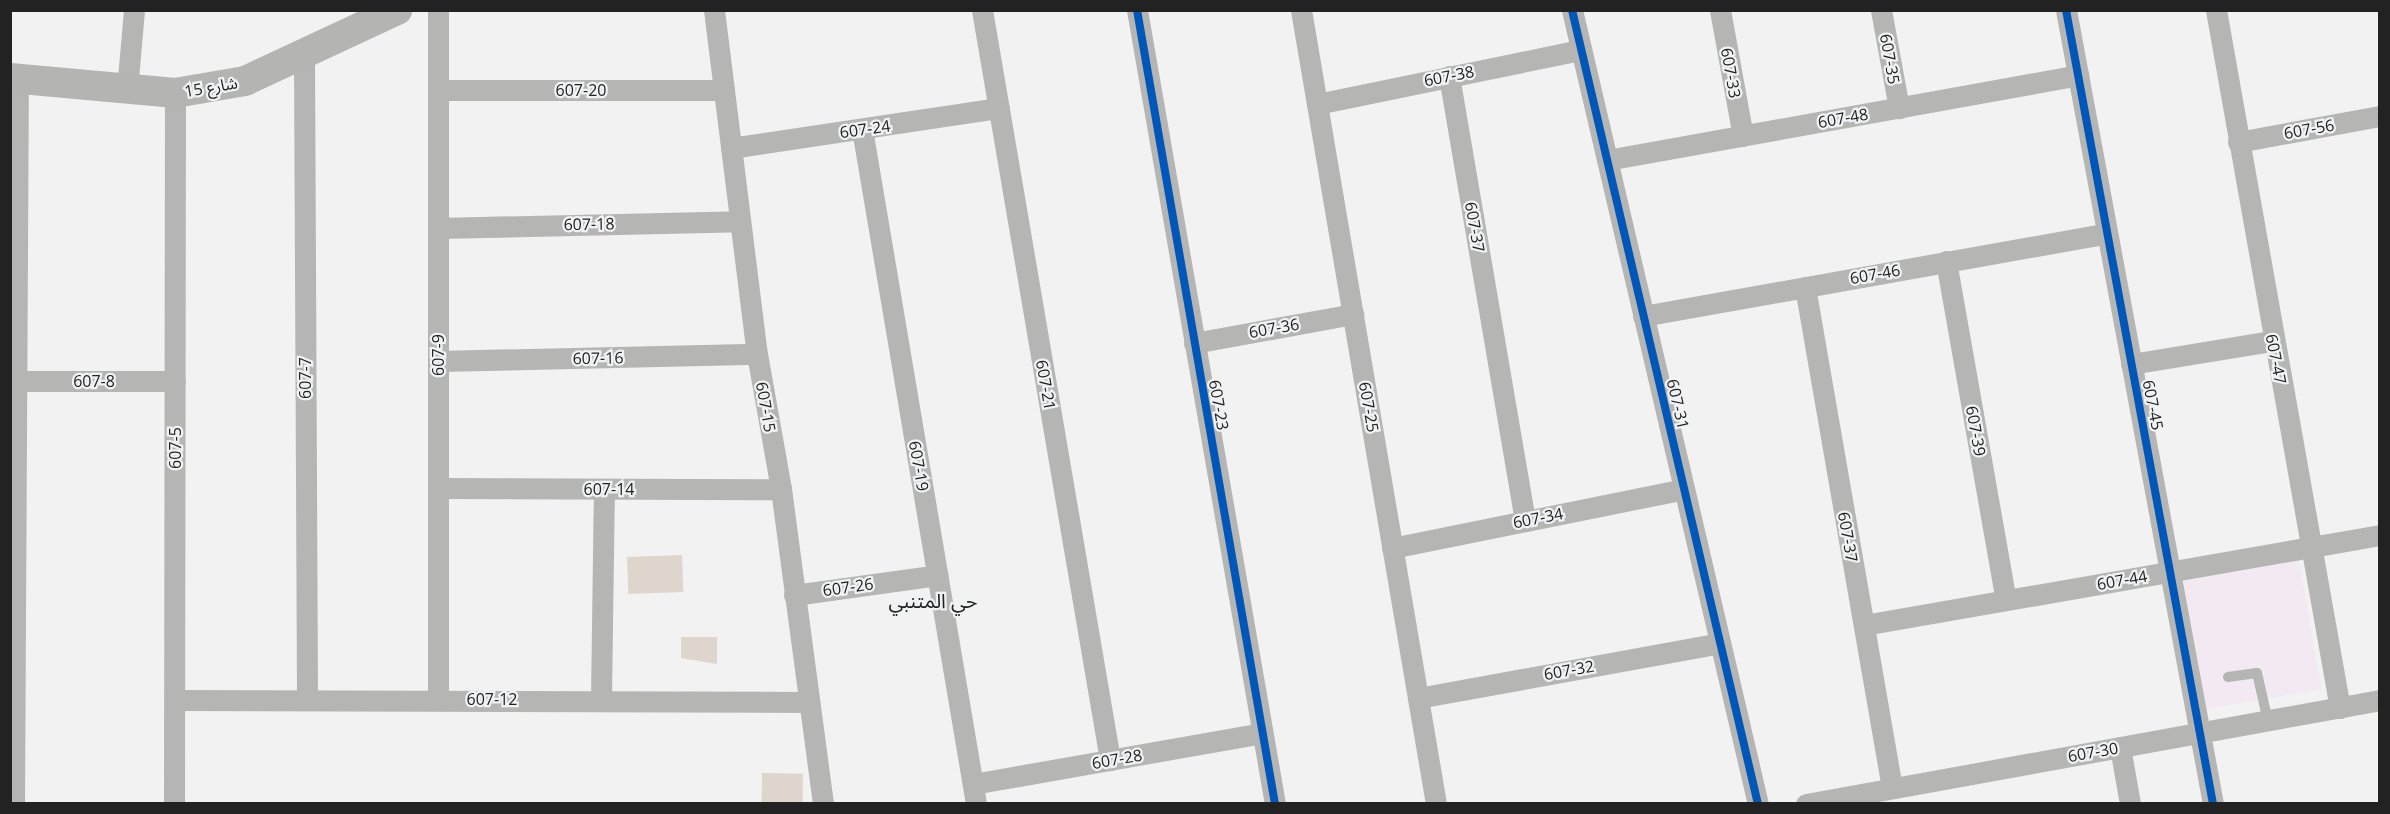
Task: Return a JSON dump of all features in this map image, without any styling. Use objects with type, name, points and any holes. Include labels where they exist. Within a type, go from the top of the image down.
[{"type":"street","points":[[127,90],[134,10]]},
{"type":"street","name":"607-9","points":[[438,10],[438,699]]},
{"type":"street","name":"607-21","points":[[982,10],[1110,760]]},
{"type":"street","name":"607-23","points":[[1137,10],[1275,804]]},
{"type":"street","name":"607-25","points":[[1301,10],[1436,804]]},
{"type":"street","name":"607-31","points":[[1572,10],[1758,804]]},
{"type":"street","name":"607-33","points":[[1720,10],[1743,136]]},
{"type":"street","name":"607-35","points":[[1881,10],[1899,108]]},
{"type":"street","name":"607-45","points":[[2066,10],[2213,804]]},
{"type":"street","name":"607-47","points":[[2216,10],[2272,341],[2312,547],[2340,708]]},
{"type":"street","name":"شارع 15","points":[[14,77],[175,93],[245,81],[304,57],[389,11]]},
{"type":"street","name":"607-15","points":[[721,12],[724,90],[757,354],[780,489],[823,804]]},
{"type":"street","name":"607-38","points":[[1317,104],[1581,50]]},
{"type":"street","name":"607-7","points":[[304,57],[307,699]]},
{"type":"street","name":"607-48","points":[[1607,160],[2078,75]]},
{"type":"street","name":"607-37","points":[[1449,76],[1525,520]]},
{"type":"street","points":[[14,77],[14,804]]},
{"type":"street","name":"607-20","points":[[438,90],[724,90]]},
{"type":"street","name":"607-5","points":[[174,804],[175,93]]},
{"type":"street","name":"607-24","points":[[731,148],[999,108]]},
{"type":"street","name":"607-56","points":[[2238,142],[2379,116]]},
{"type":"street","name":"607-19","points":[[862,129],[975,794]]},
{"type":"street","name":"607-18","points":[[438,228],[740,221]]},
{"type":"street","name":"607-46","points":[[1643,316],[2107,232]]},
{"type":"street","name":"607-39","points":[[1946,261],[2006,600]]},
{"type":"street","name":"607-37","points":[[1805,287],[1892,788]]},
{"type":"street","name":"607-36","points":[[1194,343],[1353,314]]},
{"type":"street","points":[[2131,364],[2272,341]]},
{"type":"street","name":"607-16","points":[[438,361],[757,354]]},
{"type":"street","name":"607-8","points":[[13,381],[175,381]]},
{"type":"street","name":"607-14","points":[[438,488],[780,489]]},
{"type":"street","points":[[601,698],[604,489]]},
{"type":"street","name":"607-34","points":[[1392,548],[1684,489]]},
{"type":"street","name":"607-44","points":[[1864,625],[2379,535]]},
{"type":"street","name":"607-26","points":[[794,595],[938,576]]},
{"type":"street","name":"607-32","points":[[1418,698],[1720,643]]},
{"type":"street","name":"607-12","points":[[175,700],[601,698],[809,702]]},
{"type":"street","name":"607-30","points":[[1806,804],[2379,700]]},
{"type":"street","name":"607-28","points":[[975,794],[1110,760],[1262,733]]},
{"type":"street","points":[[2120,747],[2130,804]]},
{"type":"lane","points":[[2228,677],[2257,673],[2268,721]]},
{"type":"shaded area","points":[[2299,561],[2322,689],[2206,709],[2184,581]]},
{"type":"building","points":[[682,555],[683,592],[628,594],[627,557]]},
{"type":"building","points":[[681,637],[717,637],[717,664],[681,658]]},
{"type":"building","points":[[762,773],[803,774],[802,804],[761,804]]},
{"type":"cycle path","points":[[1137,10],[1275,804]]},
{"type":"cycle path","points":[[1572,10],[1758,804]]},
{"type":"cycle path","points":[[2066,10],[2213,804]]},
{"type":"district","name":"حي المتنبي","points":[[933,600]]}]
